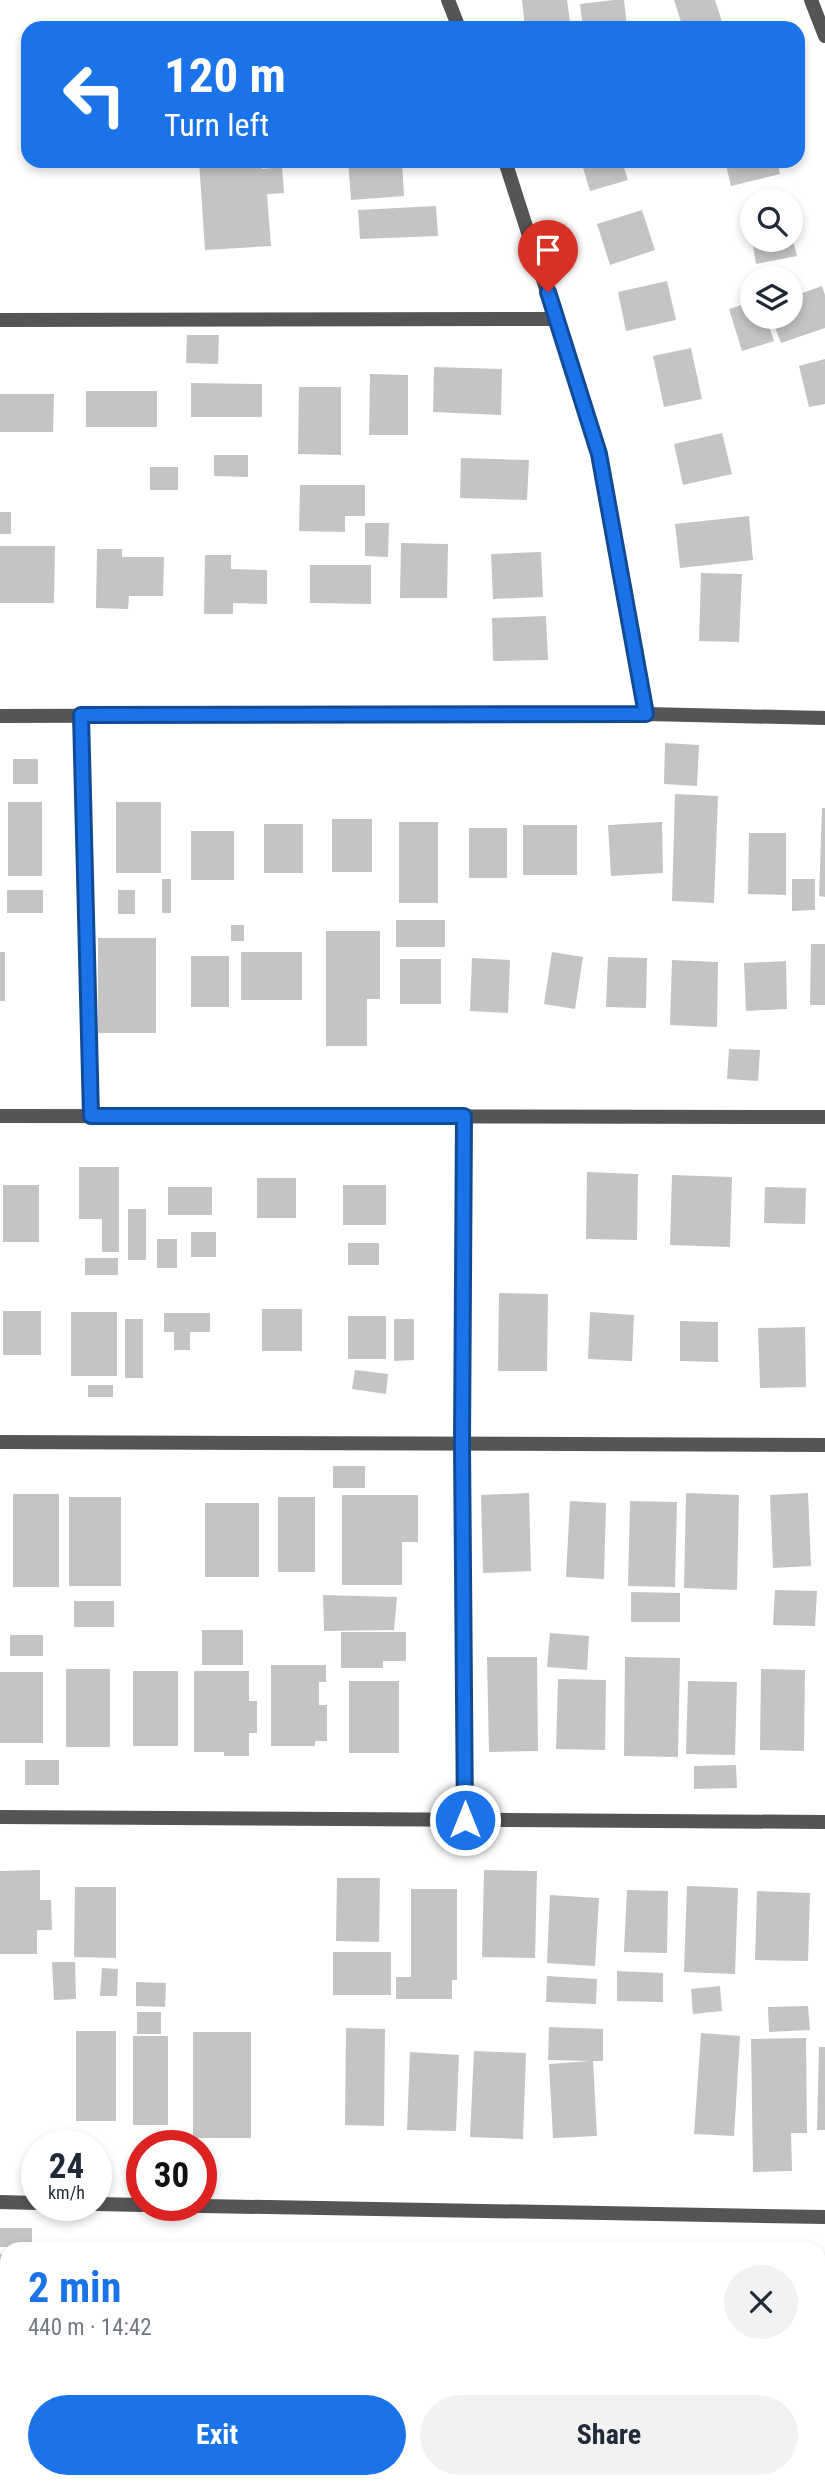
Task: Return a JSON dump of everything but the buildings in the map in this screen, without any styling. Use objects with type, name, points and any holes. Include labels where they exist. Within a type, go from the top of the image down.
[{"type":"street","points":[[448,0],[456,21]]},
{"type":"street","points":[[811,0],[825,36]]},
{"type":"street","points":[[507,168],[599,454],[646,714]]},
{"type":"street","points":[[0,320],[556,319]]},
{"type":"street","points":[[0,716],[646,714],[825,718]]},
{"type":"street","points":[[81,715],[91,1116]]},
{"type":"street","points":[[0,1116],[825,1117]]},
{"type":"street","points":[[464,1116],[462,1444],[465,1820]]},
{"type":"street","points":[[0,1442],[825,1445]]},
{"type":"street","points":[[0,1816],[825,1822]]},
{"type":"street","points":[[0,2202],[21,2203]]},
{"type":"street","points":[[217,2206],[825,2217]]},
{"type":"route","points":[[465,1820],[462,1444],[464,1116],[91,1116],[81,715],[646,714],[599,454],[548,292]]}]
